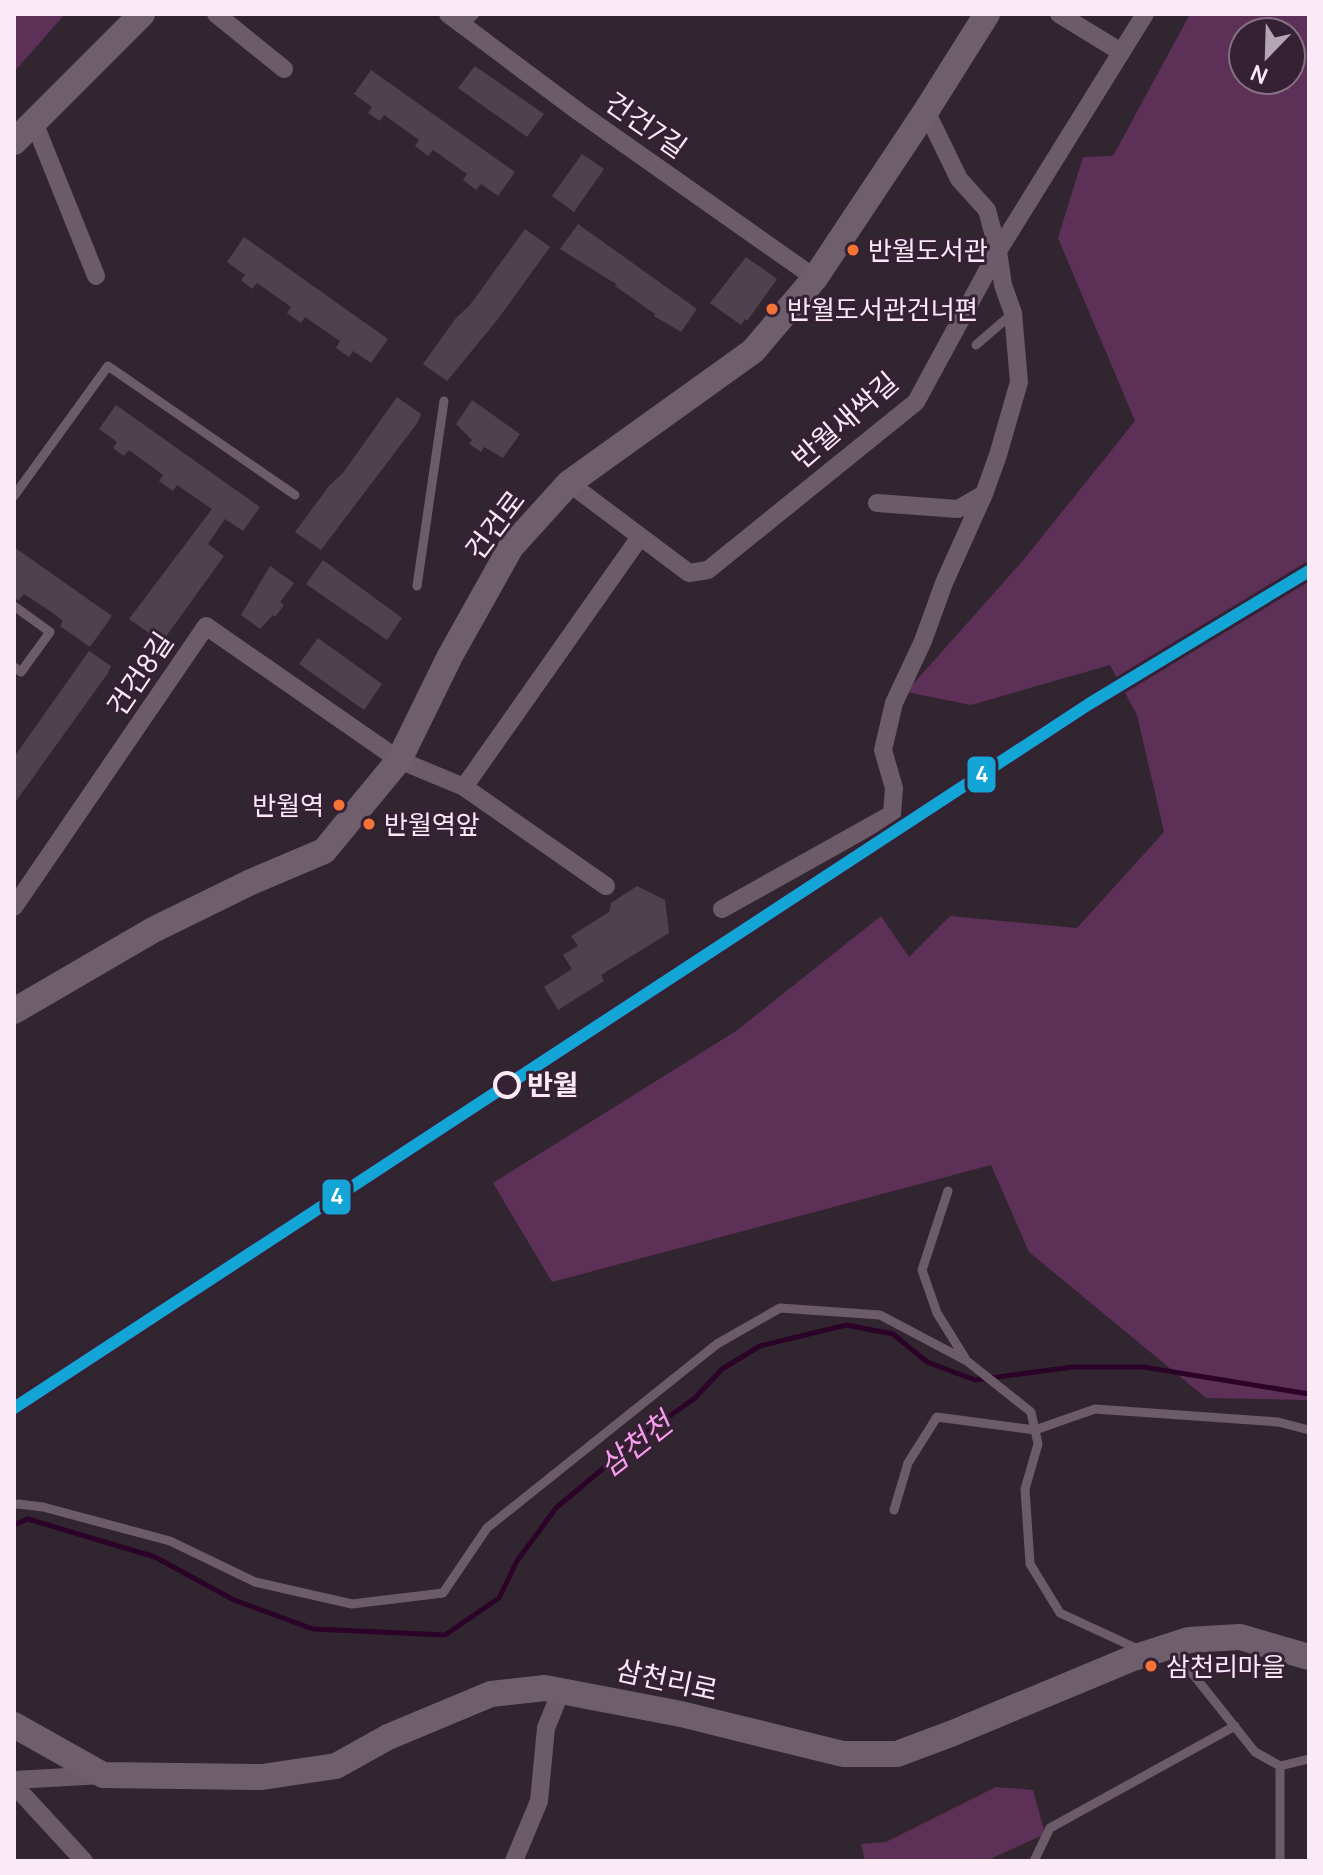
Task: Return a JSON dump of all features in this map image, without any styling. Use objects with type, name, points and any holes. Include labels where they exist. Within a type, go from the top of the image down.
[{"type":"street","points":[[14,142],[142,14]]},
{"type":"street","points":[[216,14],[284,69]]},
{"type":"street","name":"건건7길","points":[[448,14],[470,20],[579,112],[815,278]]},
{"type":"street","name":"건건로","points":[[14,1011],[153,930],[251,882],[324,851],[399,760],[450,656],[511,547],[569,483],[753,351],[815,278],[987,14]]},
{"type":"street","points":[[1059,14],[1121,52]]},
{"type":"street","name":"반월새싹길","points":[[569,483],[689,573],[708,570],[916,402],[998,251],[1145,14]]},
{"type":"street","points":[[722,909],[892,814],[894,788],[883,750],[894,703],[984,494],[1019,382],[1013,313],[1003,285],[987,210],[959,179],[926,111]]},
{"type":"street","points":[[34,122],[96,276]]},
{"type":"street","points":[[877,503],[958,509],[984,494]]},
{"type":"street","points":[[464,787],[640,537]]},
{"type":"street","name":"건건8길","points":[[14,907],[206,626],[399,760]]},
{"type":"street","points":[[399,760],[464,787],[606,886]]},
{"type":"street","name":"삼천리로","points":[[14,1725],[107,1775],[262,1777],[336,1766],[388,1737],[491,1694],[545,1688],[681,1714],[843,1754],[897,1754],[1189,1640],[1240,1637],[1309,1657]]},
{"type":"street","points":[[514,1861],[539,1801],[546,1728],[561,1691]]},
{"type":"street","points":[[14,1782],[107,1775]]},
{"type":"street","points":[[14,1782],[84,1861]]},
{"type":"lane","points":[[976,345],[1013,313]]},
{"type":"lane","points":[[14,496],[108,366],[295,495]]},
{"type":"lane","points":[[417,586],[444,401]]},
{"type":"lane","points":[[14,606],[50,632],[21,672],[14,667]]},
{"type":"lane","points":[[948,1191],[922,1270],[937,1313],[967,1361]]},
{"type":"lane","points":[[14,1505],[43,1507],[170,1541],[255,1582],[352,1604],[443,1593],[487,1528],[717,1344],[780,1308],[880,1315],[967,1361],[1031,1412],[1038,1444],[1025,1489],[1030,1564],[1060,1613],[1158,1650],[1235,1726],[1255,1752],[1280,1766],[1309,1759]]},
{"type":"lane","points":[[894,1510],[908,1463],[937,1417],[1035,1430],[1095,1409],[1278,1422],[1309,1430]]},
{"type":"lane","points":[[1034,1861],[1050,1828],[1235,1726]]},
{"type":"lane","points":[[1280,1766],[1280,1861]]},
{"type":"shaded area","points":[[14,14],[65,14],[14,72]]},
{"type":"shaded area","points":[[1190,14],[1309,14],[1309,1400],[1206,1398],[1029,1252],[991,1165],[552,1282],[493,1183],[736,1031],[881,916],[909,957],[950,916],[1077,928],[1164,832],[1137,715],[1110,665],[971,705],[906,692],[1025,558],[1135,421],[1058,238],[1083,157],[1113,156]]},
{"type":"shaded area","points":[[996,1787],[1033,1790],[1045,1834],[986,1861],[865,1861],[861,1844],[886,1842]]},
{"type":"building","points":[[475,66],[544,114],[527,137],[458,88]]},
{"type":"building","points":[[371,70],[515,172],[498,196],[481,184],[476,190],[463,180],[467,174],[433,150],[428,156],[415,146],[419,140],[384,115],[380,121],[368,113],[372,107],[354,94]]},
{"type":"building","points":[[582,154],[604,169],[574,212],[552,196]]},
{"type":"building","points":[[578,224],[697,309],[681,332],[654,316],[616,284],[560,249]]},
{"type":"building","points":[[525,229],[550,247],[498,319],[447,381],[423,364]]},
{"type":"building","points":[[244,237],[388,339],[371,363],[353,351],[349,357],[336,348],[340,341],[305,317],[301,323],[287,313],[291,307],[257,283],[252,289],[241,280],[245,275],[227,262]]},
{"type":"building","points":[[746,257],[777,279],[741,325],[710,303]]},
{"type":"building","points":[[397,397],[421,414],[418,422],[321,550],[295,532],[329,486],[343,473]]},
{"type":"building","points":[[472,400],[520,434],[503,458],[484,447],[481,452],[469,444],[472,440],[456,424]]},
{"type":"building","points":[[116,405],[260,507],[243,531],[225,519],[208,544],[224,556],[162,642],[129,619],[212,509],[177,485],[173,491],[159,481],[163,475],[129,450],[124,456],[113,448],[117,442],[99,429]]},
{"type":"building","points":[[14,547],[112,616],[90,647],[60,626],[63,621],[24,594],[19,600],[14,599]]},
{"type":"building","points":[[323,560],[402,618],[387,640],[306,584]]},
{"type":"building","points":[[270,566],[294,583],[280,602],[284,605],[260,629],[241,615]]},
{"type":"building","points":[[318,638],[382,684],[364,710],[299,664]]},
{"type":"building","points":[[89,651],[111,666],[108,673],[14,804],[14,757]]},
{"type":"building","points":[[637,886],[665,900],[669,933],[601,975],[604,981],[558,1010],[544,987],[572,969],[563,955],[578,946],[571,936],[609,912],[611,903]]},
{"type":"waterway","name":"삼천천","points":[[14,1525],[28,1519],[155,1557],[234,1600],[313,1629],[445,1635],[499,1598],[517,1561],[556,1508],[643,1435],[695,1398],[722,1369],[760,1346],[846,1325],[893,1334],[927,1362],[975,1380],[1073,1367],[1143,1367],[1309,1394]]},
{"type":"transit line","name":"4","points":[[14,1408],[1089,704],[1309,571]]},
{"type":"place","name":"반월도서관","points":[[853,250]]},
{"type":"place","name":"반월도서관건너편","points":[[772,309]]},
{"type":"place","name":"반월역","points":[[339,805]]},
{"type":"place","name":"반월역앞","points":[[369,824]]},
{"type":"place","name":"반월","points":[[507,1085]]},
{"type":"place","name":"삼천리마을","points":[[1151,1666]]}]
